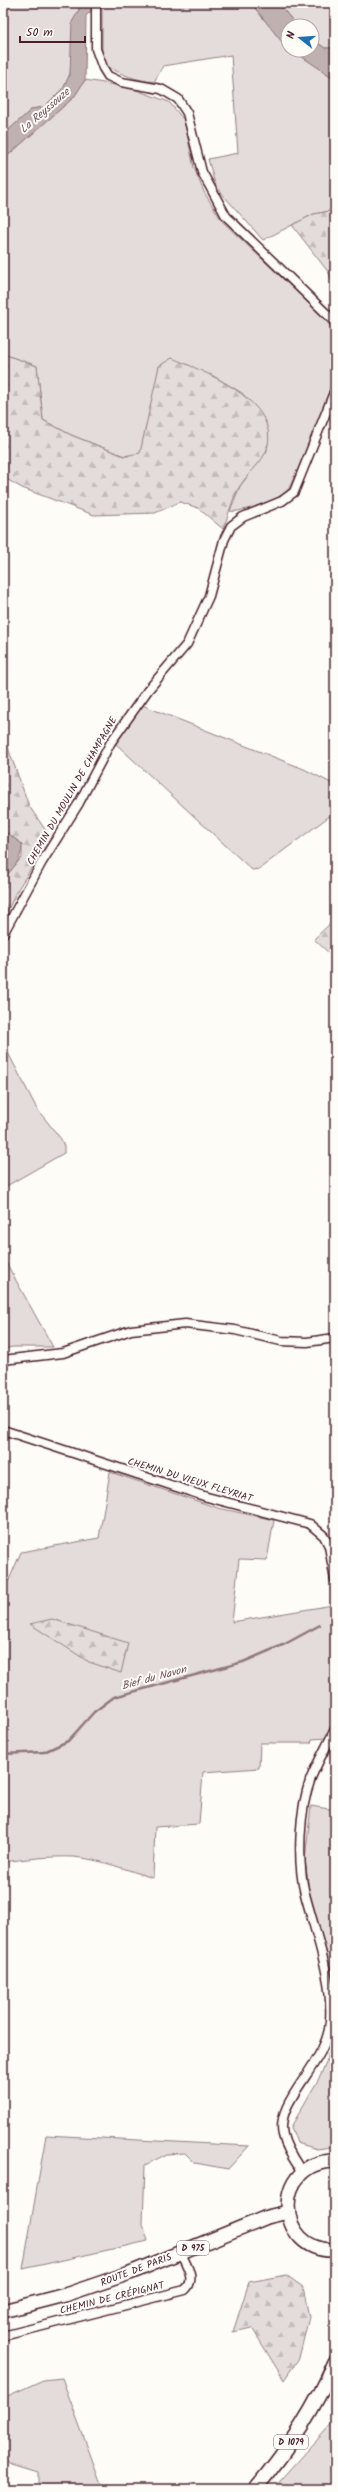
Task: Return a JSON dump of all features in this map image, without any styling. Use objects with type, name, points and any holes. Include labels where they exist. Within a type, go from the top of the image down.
[{"type":"main road","points":[[335,2161],[319,2163],[302,2172],[289,2195],[288,2212],[295,2229],[307,2242],[317,2248],[335,2250]]},
{"type":"main road","name":"ROUTE DE PARIS","points":[[3,2311],[65,2295],[181,2252],[267,2217],[288,2212]]},
{"type":"main road","name":"D 1079","points":[[255,2489],[295,2436],[322,2391],[335,2362]]},
{"type":"street","points":[[96,3],[96,49],[103,68],[108,76],[121,82],[161,89],[178,99],[187,113],[202,172],[226,216],[335,322]]},
{"type":"street","name":"CHEMIN DU MOULIN DE CHAMPAGNE","points":[[3,934],[42,862],[79,803],[98,763],[115,736],[148,690],[188,644],[209,596],[227,532],[236,521],[282,501],[294,492],[335,390]]},
{"type":"street","points":[[3,1360],[62,1354],[131,1330],[178,1324],[235,1330],[281,1340],[307,1342],[335,1338]]},
{"type":"street","name":"CHEMIN DU VIEUX FLEYRIAT","points":[[3,1430],[213,1499],[310,1524],[324,1536],[329,1546],[335,1580]]},
{"type":"street","points":[[302,2172],[285,2144],[281,2124],[290,2100],[323,2050],[330,2024],[331,2008],[330,1988],[302,1877],[301,1840],[310,1780],[335,1729]]},
{"type":"street","name":"CHEMIN DE CRÉPIGNAT","points":[[3,2336],[185,2290],[190,2286],[191,2278],[181,2252]]},
{"type":"green space","points":[[3,3],[83,3],[79,7],[70,74],[64,87],[44,107],[32,109],[3,135]]},
{"type":"green space","points":[[108,3],[251,3],[280,39],[280,58],[304,58],[335,79],[335,210],[314,214],[263,240],[216,187],[208,159],[238,153],[231,55],[163,66],[154,82],[141,80],[123,74],[106,65],[102,52],[102,7]]},
{"type":"green space","points":[[278,3],[335,3],[335,48],[325,48],[320,45],[320,18],[290,18]]},
{"type":"green space","points":[[85,80],[128,87],[169,102],[184,120],[194,168],[204,192],[222,221],[321,315],[335,332],[335,372],[328,395],[291,484],[287,491],[268,502],[242,510],[230,511],[240,486],[267,451],[266,421],[242,393],[210,374],[150,414],[140,454],[124,456],[71,435],[43,420],[37,366],[3,354],[3,160],[74,97]]},
{"type":"green space","points":[[335,210],[335,288],[329,273],[292,225],[314,214]]},
{"type":"green space","points":[[3,354],[37,366],[43,420],[71,435],[124,456],[140,453],[159,366],[172,358],[203,371],[237,391],[252,403],[263,416],[268,432],[267,449],[262,459],[243,481],[237,491],[223,529],[198,508],[180,502],[155,513],[94,515],[22,488],[3,477]]},
{"type":"green space","points":[[142,705],[304,769],[335,785],[335,812],[259,869],[252,870],[115,743]]},
{"type":"green space","points":[[3,734],[29,806],[51,838],[18,889],[3,920],[3,880],[22,857],[22,844],[3,830]]},
{"type":"green space","points":[[335,919],[335,959],[314,939]]},
{"type":"green space","points":[[3,1043],[37,1109],[61,1139],[64,1146],[64,1153],[3,1188]]},
{"type":"green space","points":[[3,1257],[53,1347],[13,1347],[3,1349]]},
{"type":"green space","points":[[110,1472],[218,1508],[274,1520],[267,1560],[239,1559],[232,1622],[333,1605],[335,1619],[335,1718],[326,1738],[312,1739],[311,1743],[260,1743],[259,1768],[203,1772],[199,1824],[155,1827],[153,1878],[103,1862],[83,1858],[47,1857],[3,1862],[3,1594],[21,1552],[99,1538]]},
{"type":"green space","points":[[52,1619],[128,1643],[121,1673],[89,1662],[30,1624]]},
{"type":"green space","points":[[311,1806],[335,1810],[335,1985],[309,1891],[305,1859]]},
{"type":"green space","points":[[335,2037],[335,2141],[331,2147],[317,2149],[297,2143],[291,2127],[322,2073]]},
{"type":"green space","points":[[46,2135],[249,2146],[228,2169],[195,2163],[185,2153],[167,2154],[145,2165],[143,2224],[148,2241],[23,2269]]},
{"type":"green space","points":[[286,2275],[303,2287],[309,2317],[299,2358],[284,2380],[252,2328],[233,2332],[249,2282]]},
{"type":"green space","points":[[62,2378],[103,2489],[39,2489],[39,2472],[3,2461],[3,2398],[43,2380]]},
{"type":"green space","points":[[335,2420],[335,2489],[273,2489]]},
{"type":"water","name":"La Reyssouze","points":[[83,3],[108,3],[91,11],[86,16],[85,80],[74,97],[3,160],[3,135],[32,109],[44,107],[64,87],[70,74],[72,22]]},
{"type":"water","points":[[251,3],[278,3],[290,18],[280,18],[280,39]]},
{"type":"water","points":[[320,45],[325,48],[335,48],[335,79],[304,58],[320,58]]},
{"type":"water","points":[[3,830],[22,844],[22,850],[19,859],[3,880]]},
{"type":"waterway","name":"Bief du Navon","points":[[3,1754],[44,1752],[68,1741],[94,1712],[114,1697],[243,1662],[285,1644],[320,1625]]}]
